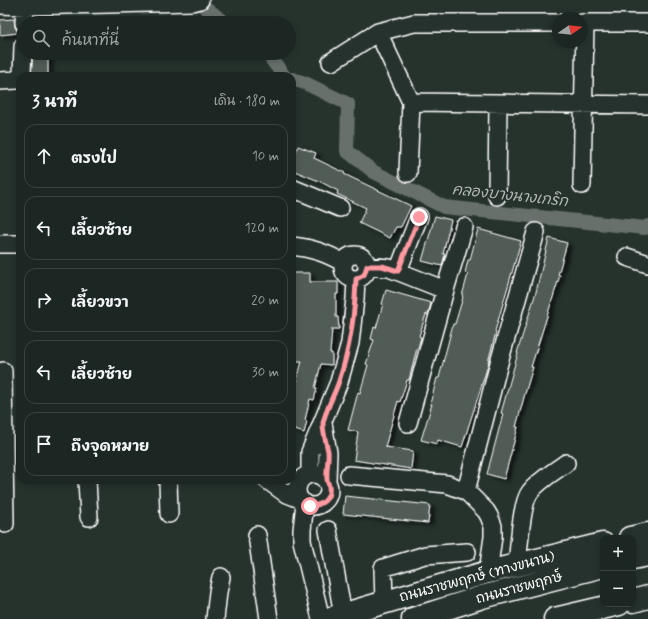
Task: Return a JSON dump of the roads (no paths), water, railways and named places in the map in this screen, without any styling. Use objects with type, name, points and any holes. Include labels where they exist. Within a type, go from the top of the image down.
[{"type":"main road","points":[[636,537],[648,534]]},
{"type":"main road","name":"ถนนราชพฤกษ์ (ทางขนาน)","points":[[335,617],[488,572],[600,545]]},
{"type":"main road","points":[[636,557],[648,555]]},
{"type":"main road","name":"ถนนราชพฤกษ์","points":[[413,619],[482,597],[600,567]]},
{"type":"main road","points":[[636,600],[648,597]]},
{"type":"main road","points":[[555,619],[606,607]]},
{"type":"street","points":[[0,5],[25,6],[196,1]]},
{"type":"street","points":[[24,16],[25,6]]},
{"type":"street","points":[[331,62],[378,32],[414,23],[552,23]]},
{"type":"street","points":[[588,23],[648,23]]},
{"type":"street","points":[[378,32],[411,102],[408,173]]},
{"type":"street","points":[[582,185],[584,103],[583,48]]},
{"type":"street","points":[[22,60],[22,72]]},
{"type":"street","points":[[0,81],[16,80]]},
{"type":"street","points":[[411,102],[648,105]]},
{"type":"street","points":[[497,196],[498,104]]},
{"type":"street","points":[[296,190],[340,208]]},
{"type":"street","points":[[398,271],[419,217]]},
{"type":"street","points":[[408,423],[464,227]]},
{"type":"street","points":[[466,491],[499,362],[536,232]]},
{"type":"street","points":[[0,244],[16,244]]},
{"type":"street","points":[[296,246],[325,252],[344,263]]},
{"type":"street","points":[[359,255],[363,258],[367,266],[364,275],[356,279],[347,276],[344,272],[344,263],[350,256],[359,255]]},
{"type":"street","points":[[627,257],[648,264]]},
{"type":"street","points":[[367,266],[382,266],[445,290]]},
{"type":"street","points":[[321,619],[302,541],[302,501],[297,493],[297,487],[339,382],[350,343],[356,279]]},
{"type":"street","points":[[3,371],[8,444],[5,524]]},
{"type":"street","points":[[273,484],[310,506],[317,506],[327,499],[329,493],[327,480],[328,453],[323,423]]},
{"type":"street","points":[[517,565],[524,512],[529,493],[538,483],[566,463]]},
{"type":"street","points":[[302,473],[316,474],[327,480]]},
{"type":"street","points":[[349,475],[446,484],[466,491],[486,511],[493,526],[488,572]]},
{"type":"street","points":[[87,484],[88,517]]},
{"type":"street","points":[[168,484],[169,514]]},
{"type":"street","points":[[328,530],[335,617]]},
{"type":"street","points":[[257,534],[269,619]]},
{"type":"street","points":[[384,602],[383,568],[425,556],[466,552]]},
{"type":"street","points":[[215,619],[218,592],[222,577]]},
{"type":"waterway","name":"คลองบางนางเกริก","points":[[196,0],[216,16]]},
{"type":"waterway","name":"คลองบางนางเกริก","points":[[272,60],[281,72]]},
{"type":"waterway","name":"คลองบางนางเกริก","points":[[296,80],[305,83],[348,104],[347,151],[374,172],[444,207],[645,228],[648,226]]}]
